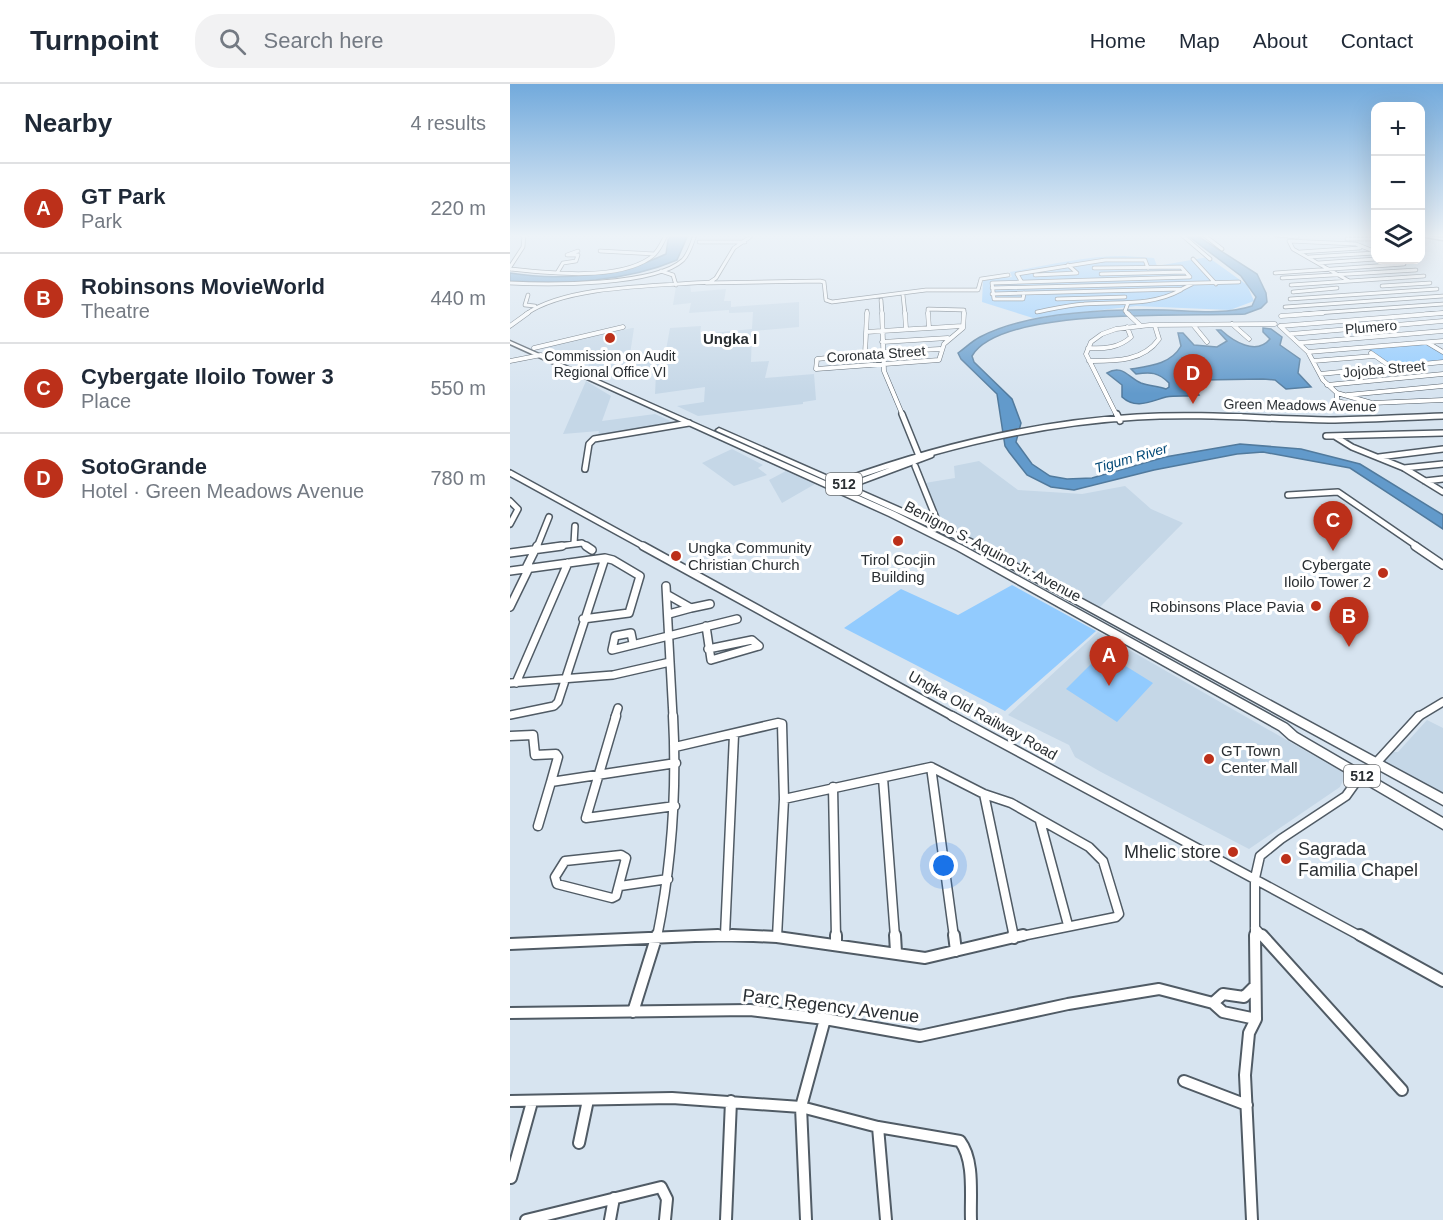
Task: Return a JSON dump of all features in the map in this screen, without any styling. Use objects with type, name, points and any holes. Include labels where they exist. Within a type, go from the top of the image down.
[{"type":"main road","name":"Benigno S. Aquino Jr. Avenue","points":[[510,337],[534,348],[543,355]]},
{"type":"main road","name":"Benigno S. Aquino Jr. Avenue","points":[[510,342],[679,416],[844,484],[940,528],[1010,564],[1168,651],[1286,722],[1293,736],[1443,824]]},
{"type":"main road","name":"Benigno S. Aquino Jr. Avenue","points":[[679,416],[689,423],[892,514],[969,553],[1161,659],[1286,722],[1303,722],[1443,800]]},
{"type":"main road","points":[[892,514],[899,509]]},
{"type":"main road","points":[[1161,659],[1168,651]]},
{"type":"main road","name":"512","points":[[1286,722],[1443,816]]},
{"type":"main road","name":"512","points":[[1298,729],[1443,807]]},
{"type":"street","points":[[510,326],[538,306],[575,293],[638,288]]},
{"type":"street","points":[[825,288],[826,300],[829,302],[861,300],[925,288]]},
{"type":"street","points":[[925,288],[978,290],[979,288]]},
{"type":"street","points":[[992,288],[993,298],[998,300],[1024,298],[1024,293],[1182,289]]},
{"type":"street","points":[[1119,288],[1128,303],[1125,311],[1141,326]]},
{"type":"street","points":[[1279,324],[1293,292],[1292,288]]},
{"type":"street","points":[[1293,292],[1337,288]]},
{"type":"street","points":[[1337,288],[1350,295]]},
{"type":"street","points":[[1386,288],[1394,292]]},
{"type":"street","points":[[1037,312],[1128,303],[1172,296],[1182,289]]},
{"type":"street","points":[[1290,299],[1437,289],[1443,296]]},
{"type":"street","points":[[1057,292],[1058,303],[1063,308]]},
{"type":"street","points":[[1372,294],[1409,315]]},
{"type":"street","points":[[528,295],[525,305],[538,306]]},
{"type":"street","points":[[903,295],[906,329]]},
{"type":"street","points":[[1285,307],[1443,296]]},
{"type":"street","points":[[1057,298],[1125,297]]},
{"type":"street","points":[[881,300],[883,364],[919,456]]},
{"type":"street","points":[[1281,316],[1443,304]]},
{"type":"street","points":[[882,342],[948,338],[958,333],[962,326],[963,309],[928,309],[929,328]]},
{"type":"street","points":[[867,311],[866,332],[962,326]]},
{"type":"street","points":[[1119,420],[1086,354],[1094,339],[1106,333],[1141,326],[1279,324],[1443,313]]},
{"type":"street","points":[[1356,320],[1395,345]]},
{"type":"street","points":[[1291,334],[1443,321]]},
{"type":"street","points":[[1232,324],[1249,339]]},
{"type":"street","points":[[1279,324],[1308,352],[1327,385],[1337,393],[1362,402],[1397,404],[1443,400]]},
{"type":"street","points":[[1089,361],[1120,360],[1147,352],[1156,345],[1159,339],[1155,326]]},
{"type":"street","points":[[1194,326],[1207,342]]},
{"type":"street","points":[[534,348],[623,327]]},
{"type":"street","points":[[1088,348],[1120,345],[1131,337],[1128,327]]},
{"type":"street","name":"Plumero","points":[[1300,343],[1443,331]]},
{"type":"street","name":"Coronata Street","points":[[866,332],[865,355],[818,359],[816,369],[938,361],[940,360],[940,349]]},
{"type":"street","points":[[883,352],[940,349],[948,338]]},
{"type":"street","points":[[1308,352],[1443,341]]},
{"type":"street","points":[[1428,342],[1443,352]]},
{"type":"street","points":[[1364,348],[1391,367]]},
{"type":"street","points":[[510,361],[543,355]]},
{"type":"street","points":[[1313,361],[1374,356]]},
{"type":"street","points":[[1320,374],[1443,362]]},
{"type":"street","points":[[1425,364],[1443,375]]},
{"type":"street","name":"Jojoba Street","points":[[1327,385],[1443,375]]},
{"type":"street","points":[[1345,396],[1443,386]]},
{"type":"street","points":[[1337,393],[1337,401],[1344,404],[1358,406],[1362,402]]},
{"type":"street","name":"Green Meadows Avenue","points":[[844,484],[919,456],[990,437],[1059,426],[1119,420],[1213,418],[1352,423],[1443,417]]},
{"type":"street","points":[[585,469],[589,444],[594,439],[689,423]]},
{"type":"street","points":[[1326,436],[1443,433]]},
{"type":"street","points":[[1336,437],[1352,447],[1404,468],[1443,492]]},
{"type":"street","points":[[1379,457],[1443,449]]},
{"type":"street","points":[[1404,468],[1443,464]]},
{"type":"street","points":[[915,466],[940,528]]},
{"type":"street","name":"Ungka Old Railway Road","points":[[510,473],[1025,756],[1443,981]]},
{"type":"street","points":[[1425,481],[1443,478]]},
{"type":"street","points":[[1288,495],[1338,492],[1443,565]]},
{"type":"street","points":[[510,524],[518,509],[512,504]]},
{"type":"street","points":[[510,607],[549,517]]},
{"type":"street","points":[[574,544],[575,526]]},
{"type":"street","points":[[510,553],[584,543],[592,550]]},
{"type":"street","points":[[510,571],[604,558],[613,560],[640,576],[630,612],[584,619]]},
{"type":"street","points":[[510,715],[556,704],[562,695],[604,558]]},
{"type":"street","points":[[568,563],[513,683],[613,675],[670,662]]},
{"type":"street","points":[[633,1012],[657,938],[668,879],[675,806],[676,763],[666,586]]},
{"type":"street","points":[[668,595],[691,608]]},
{"type":"street","points":[[669,614],[710,604]]},
{"type":"street","points":[[633,643],[737,619]]},
{"type":"street","points":[[706,626],[708,650],[711,660],[759,645],[752,640],[708,650]]},
{"type":"street","points":[[1376,763],[1396,739],[1429,707],[1443,702]]},
{"type":"street","points":[[618,708],[586,818],[675,806]]},
{"type":"street","points":[[675,747],[778,723],[782,724],[784,799],[777,937]]},
{"type":"street","points":[[510,736],[533,735],[535,755],[556,754],[558,757],[538,826]]},
{"type":"street","points":[[725,935],[734,735]]},
{"type":"street","points":[[551,782],[676,763]]},
{"type":"street","points":[[510,944],[725,935],[777,937],[926,958],[1068,925],[1116,917],[1119,914],[1107,871],[1098,855],[1011,803],[984,794],[931,767],[784,799]]},
{"type":"street","points":[[931,767],[956,951]]},
{"type":"street","points":[[1252,1220],[1245,1075],[1249,1033],[1256,1019],[1255,878],[1260,856],[1281,839],[1346,796],[1361,775]]},
{"type":"street","points":[[883,778],[896,952]]},
{"type":"street","points":[[833,787],[836,945]]},
{"type":"street","points":[[984,794],[1014,938]]},
{"type":"street","points":[[1040,821],[1068,925]]},
{"type":"street","points":[[621,855],[626,858],[626,863],[620,886],[616,896],[612,897],[562,886],[557,884],[555,877],[560,865],[572,858],[621,855]]},
{"type":"street","points":[[620,886],[668,879]]},
{"type":"street","points":[[1256,928],[1402,1090]]},
{"type":"street","points":[[1214,1003],[1219,995],[1224,993],[1244,997],[1255,986]]},
{"type":"street","name":"Parc Regency Avenue","points":[[510,1013],[750,1010],[825,1019],[920,1036],[1068,1004],[1159,989],[1214,1003],[1223,1012],[1256,1019]]},
{"type":"street","points":[[806,1220],[801,1107],[825,1019]]},
{"type":"street","points":[[1184,1081],[1247,1105]]},
{"type":"street","points":[[510,1101],[672,1098],[801,1107],[878,1127],[960,1141],[965,1148],[967,1161],[971,1220]]},
{"type":"street","points":[[579,1143],[588,1100]]},
{"type":"street","points":[[726,1220],[731,1101]]},
{"type":"street","points":[[511,1178],[532,1102]]},
{"type":"street","points":[[878,1127],[886,1220]]},
{"type":"street","points":[[526,1220],[662,1187],[666,1192],[667,1201],[665,1220]]},
{"type":"street","points":[[610,1220],[614,1198]]},
{"type":"shaded area","points":[[676,288],[690,288],[691,292],[726,289],[724,301],[731,301],[731,307],[799,302],[799,327],[752,331],[751,362],[769,361],[765,378],[814,374],[816,400],[803,402],[803,404],[698,416],[677,406],[704,402],[705,387],[655,394],[656,374],[612,377],[588,367],[593,352],[561,355],[543,347],[634,328],[630,354],[666,350],[670,328],[701,326],[700,334],[752,329],[753,312],[729,313],[729,310],[689,313],[691,303],[673,305]]},
{"type":"shaded area","points":[[983,288],[1248,288],[1254,301],[1230,310],[1136,306],[1033,318],[982,302]]},
{"type":"shaded area","points":[[1250,288],[1264,288],[1267,302],[1261,308],[1245,314],[1099,317],[1019,329],[990,340],[972,356],[974,362],[1012,399],[1021,423],[1016,442],[1032,464],[1050,476],[1067,479],[1092,478],[1165,457],[1240,444],[1301,449],[1360,464],[1443,515],[1443,529],[1350,468],[1263,452],[1237,454],[1154,470],[1074,490],[1051,487],[1027,475],[1005,446],[997,394],[961,359],[958,353],[977,339],[1000,329],[1045,317],[1120,310],[1198,312],[1242,309],[1252,306],[1256,297]]},
{"type":"shaded area","points":[[1263,328],[1271,329],[1282,337],[1280,345],[1300,359],[1298,373],[1311,387],[1286,389],[1275,380],[1263,379],[1201,380],[1191,384],[1199,395],[1166,397],[1138,404],[1122,397],[1122,385],[1107,373],[1117,370],[1125,372],[1141,383],[1166,389],[1169,383],[1158,375],[1136,374],[1131,369],[1159,363],[1172,357],[1181,346],[1178,333],[1183,333],[1194,345],[1217,347],[1227,341],[1217,330],[1221,330],[1238,342],[1252,347],[1264,344],[1270,339],[1263,332]]},
{"type":"shaded area","points":[[1426,343],[1443,354],[1443,361],[1392,365],[1367,348]]},
{"type":"shaded area","points":[[586,381],[611,396],[602,421],[655,414],[677,424],[598,435],[599,431],[563,434]]},
{"type":"shaded area","points":[[732,449],[763,465],[758,468],[767,475],[734,486],[702,463]]},
{"type":"shaded area","points":[[979,461],[1018,490],[1082,494],[1125,486],[1151,509],[1183,523],[1098,609],[1022,566],[940,525],[925,483],[955,478],[954,466]]},
{"type":"shaded area","points":[[786,471],[815,484],[782,503],[769,480]]},
{"type":"shaded area","points":[[1012,585],[1096,631],[1005,711],[844,628],[901,589],[958,615]]},
{"type":"shaded area","points":[[1098,632],[1346,774],[1340,787],[1249,849],[1101,772],[1075,757],[1069,745],[1008,715]]},
{"type":"shaded area","points":[[1103,652],[1153,683],[1117,722],[1066,689]]},
{"type":"shaded area","points":[[1427,720],[1443,728],[1443,795],[1381,760],[1389,752],[1398,752]]},
{"type":"place","name":"Commission on Audit Regional Office VI","points":[[610,338]]},
{"type":"place","name":"SotoGrande","points":[[1193,404]]},
{"type":"place","name":"Tirol Cocjin Building","points":[[898,541]]},
{"type":"place","name":"Cybergate Iloilo Tower 3","points":[[1333,551]]},
{"type":"place","name":"Ungka Community Christian Church","points":[[676,556]]},
{"type":"place","name":"Cybergate Iloilo Tower 2","points":[[1383,573]]},
{"type":"place","name":"Robinsons Place Pavia","points":[[1316,606]]},
{"type":"place","name":"Robinsons MovieWorld","points":[[1349,647]]},
{"type":"place","name":"GT Park","points":[[1109,686]]},
{"type":"place","name":"GT Town Center Mall","points":[[1209,759]]},
{"type":"place","name":"Mhelic store","points":[[1233,852]]},
{"type":"place","name":"Sagrada Familia Chapel","points":[[1286,859]]},
{"type":"district","name":"Ungka I","points":[[730,338]]},
{"type":"water label","name":"Tigum River","points":[[1131,458]]}]
